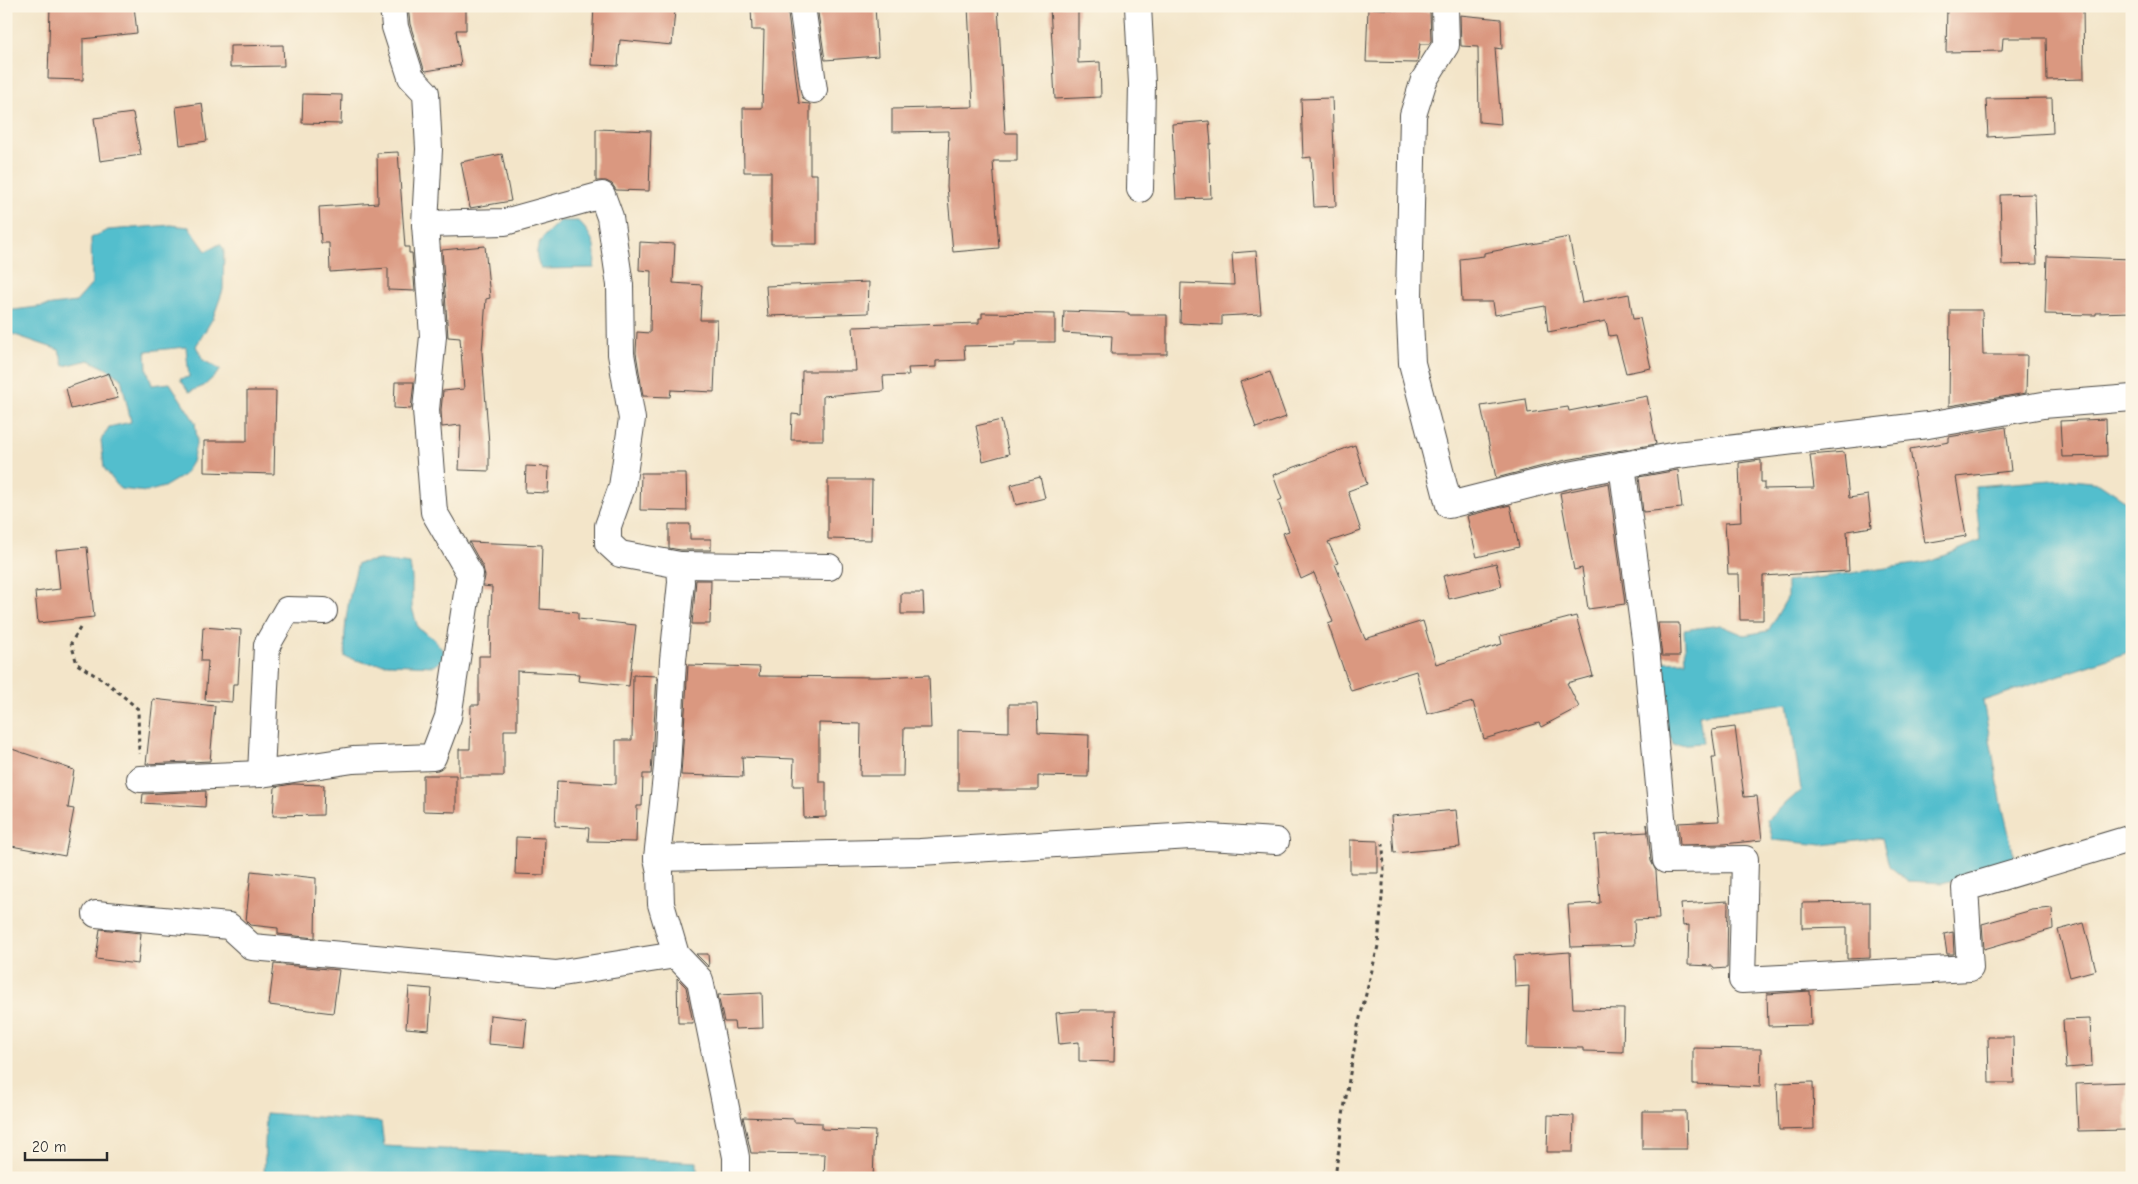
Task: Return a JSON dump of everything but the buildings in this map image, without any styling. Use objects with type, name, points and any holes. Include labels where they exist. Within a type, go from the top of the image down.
[{"type":"street","points":[[140,779],[261,774],[353,760],[433,757],[448,717],[470,574],[434,512],[426,410],[433,336],[425,224],[429,149],[426,93],[411,77],[395,27],[392,6]]},
{"type":"street","points":[[802,6],[814,90]]},
{"type":"street","points":[[1138,6],[1142,84],[1140,189]]},
{"type":"street","points":[[1445,6],[1446,45],[1424,80],[1413,115],[1409,297],[1412,362],[1449,505],[1569,475],[1677,454],[1928,425],[2043,405],[2132,398]]},
{"type":"street","points":[[425,224],[505,222],[602,195],[610,217],[620,285],[621,354],[632,419],[622,487],[608,526],[608,543],[620,554],[680,565],[830,567]]},
{"type":"street","points":[[1622,465],[1646,647],[1666,860],[1745,859],[1742,980],[1970,968],[1965,888],[2132,838]]},
{"type":"street","points":[[680,565],[681,582],[673,660],[667,767],[657,858],[660,872],[661,904],[676,955],[700,980],[736,1157],[736,1178]]},
{"type":"street","points":[[261,774],[268,645],[286,610],[324,611]]},
{"type":"street","points":[[657,858],[920,852],[1190,836],[1276,841]]},
{"type":"street","points":[[96,914],[229,926],[252,947],[556,974],[676,955]]},
{"type":"path","points":[[80,628],[71,642],[76,664],[109,684],[138,709],[140,779]]},
{"type":"path","points":[[1335,1178],[1358,1026],[1378,946],[1384,872],[1383,844]]},
{"type":"water","points":[[560,221],[578,221],[587,232],[594,247],[594,268],[541,269],[537,254],[540,242]]},
{"type":"water","points":[[171,225],[189,227],[206,251],[220,244],[224,249],[223,290],[213,318],[196,346],[203,360],[221,370],[204,386],[189,392],[180,379],[189,377],[186,347],[146,351],[147,369],[152,385],[170,383],[195,422],[197,440],[192,462],[184,475],[164,487],[146,492],[120,489],[104,468],[101,440],[109,427],[131,422],[121,378],[89,360],[64,366],[59,350],[12,334],[6,327],[6,311],[76,302],[92,284],[91,238],[108,230]]},
{"type":"water","points":[[2065,479],[2099,483],[2132,505],[2132,651],[1983,701],[2002,805],[2016,864],[1942,883],[1908,881],[1889,866],[1882,838],[1823,845],[1773,840],[1767,820],[1801,790],[1788,703],[1699,715],[1703,743],[1673,745],[1661,707],[1660,662],[1686,661],[1684,630],[1720,625],[1744,635],[1768,631],[1787,598],[1787,582],[1929,562],[1980,541],[1975,486]]},
{"type":"water","points":[[380,560],[410,564],[412,608],[418,628],[434,639],[447,656],[434,666],[367,663],[345,657],[347,610],[358,563]]},
{"type":"water","points":[[266,1113],[381,1122],[384,1146],[697,1162],[697,1178],[264,1178]]}]
